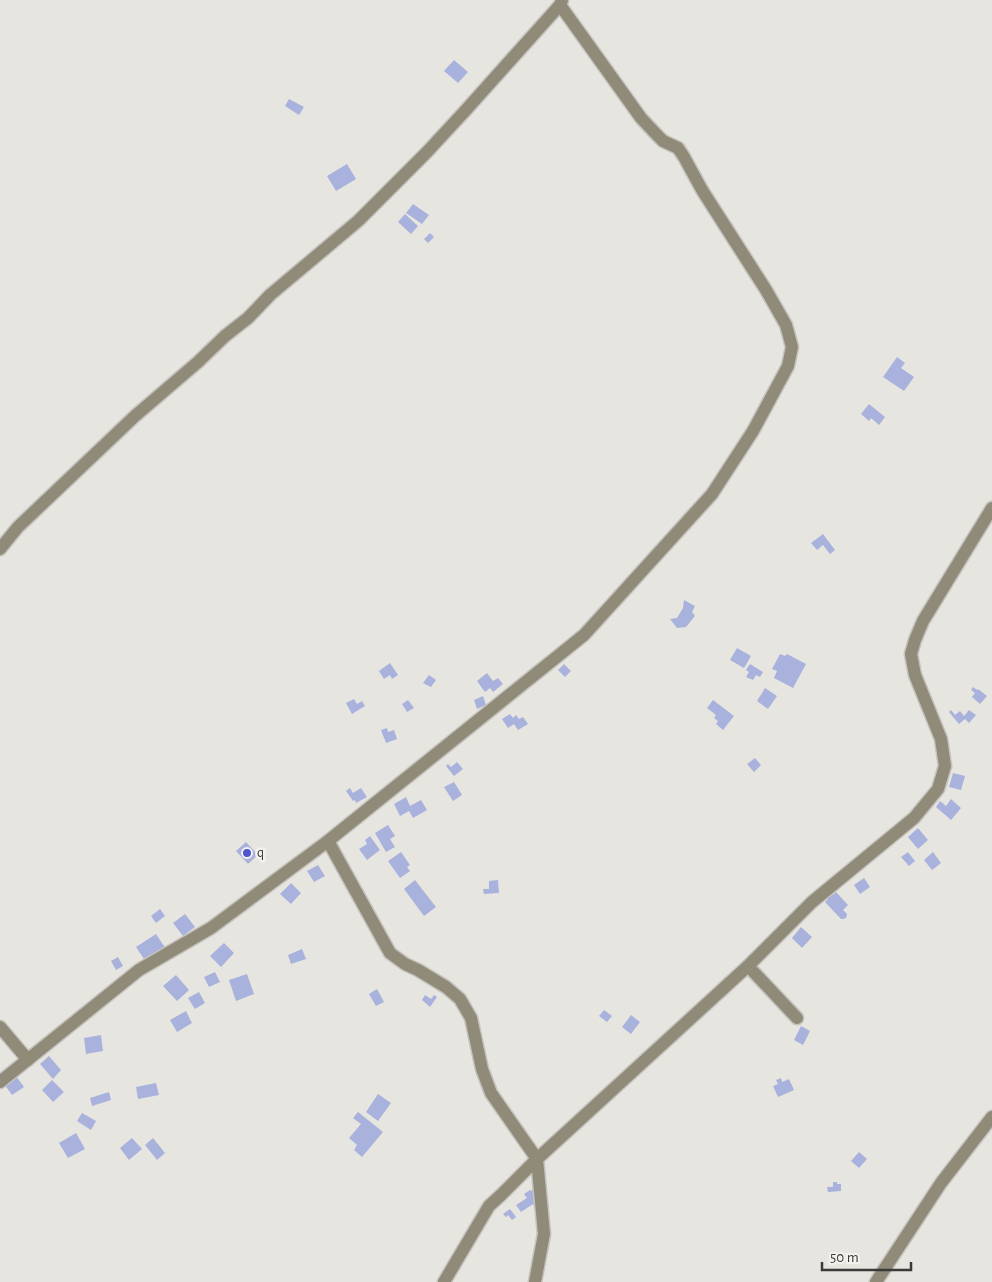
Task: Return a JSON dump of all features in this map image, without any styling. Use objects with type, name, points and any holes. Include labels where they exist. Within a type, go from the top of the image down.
[{"type":"street","points":[[0,549],[18,527],[134,416],[358,221],[459,118],[561,2],[641,118],[663,141],[678,148],[702,190],[766,290],[786,325],[792,347],[788,366],[753,431],[712,494],[584,635],[328,841],[211,928],[139,970],[0,1082]]},
{"type":"street","points":[[444,1282],[490,1206],[537,1159],[748,966],[812,902],[914,818],[938,789],[945,766],[942,738],[915,675],[911,654],[914,640],[923,621],[992,508]]},
{"type":"street","points":[[328,841],[390,953],[446,988],[460,999],[471,1018],[482,1069],[492,1093],[537,1159],[544,1234],[536,1282]]},
{"type":"street","points":[[748,966],[797,1018]]},
{"type":"street","points":[[0,1027],[28,1060]]},
{"type":"street","points":[[876,1282],[941,1183],[992,1117]]},
{"type":"building","points":[[454,60],[468,72],[458,83],[444,71]]},
{"type":"building","points":[[289,99],[304,107],[299,115],[285,106]]},
{"type":"building","points":[[347,164],[356,179],[336,191],[327,176]]},
{"type":"building","points":[[413,204],[429,215],[422,224],[406,213]]},
{"type":"building","points":[[405,214],[418,226],[411,234],[398,222]]},
{"type":"building","points":[[430,233],[434,237],[428,243],[424,239]]},
{"type":"building","points":[[897,357],[905,363],[901,368],[914,377],[904,391],[883,377]]},
{"type":"building","points":[[869,404],[885,417],[879,425],[871,418],[869,421],[861,414]]},
{"type":"building","points":[[823,534],[835,550],[830,554],[823,545],[817,550],[811,543]]},
{"type":"building","points":[[684,600],[695,606],[692,612],[695,616],[686,627],[677,628],[670,619],[677,618],[683,608]]},
{"type":"building","points":[[737,648],[751,656],[744,668],[730,660]]},
{"type":"building","points":[[780,654],[785,656],[787,654],[806,664],[793,688],[774,678],[777,671],[772,669]]},
{"type":"building","points":[[390,663],[398,675],[392,679],[390,675],[384,679],[379,671]]},
{"type":"building","points":[[564,664],[571,671],[565,677],[558,670]]},
{"type":"building","points":[[750,664],[763,672],[760,677],[756,675],[753,680],[746,677],[749,672],[746,670]]},
{"type":"building","points":[[487,673],[493,681],[498,678],[503,684],[493,692],[490,688],[485,692],[477,681]]},
{"type":"building","points":[[429,675],[436,680],[431,687],[423,683]]},
{"type":"building","points":[[973,687],[987,696],[980,704],[972,697],[975,693],[971,690]]},
{"type":"building","points":[[765,688],[777,696],[768,709],[757,701]]},
{"type":"building","points":[[483,696],[486,705],[477,709],[474,700]]},
{"type":"building","points":[[354,699],[357,704],[362,701],[365,706],[352,714],[346,703]]},
{"type":"building","points":[[408,700],[414,708],[407,712],[402,704]]},
{"type":"building","points":[[713,700],[734,716],[723,730],[716,724],[718,721],[714,718],[716,715],[707,708]]},
{"type":"building","points":[[951,710],[955,715],[960,711],[964,716],[969,710],[976,715],[969,723],[965,719],[959,724],[949,712]]},
{"type":"building","points":[[510,714],[513,718],[516,715],[519,719],[523,717],[528,724],[518,730],[514,724],[508,728],[502,719]]},
{"type":"building","points":[[387,728],[388,732],[394,730],[397,739],[386,743],[381,730]]},
{"type":"building","points":[[755,758],[761,765],[754,772],[747,764]]},
{"type":"building","points":[[457,762],[463,769],[454,776],[446,766],[448,764],[451,767]]},
{"type":"building","points":[[953,773],[965,776],[961,790],[949,787]]},
{"type":"building","points":[[454,782],[462,795],[453,801],[444,787]]},
{"type":"building","points":[[350,788],[353,793],[361,788],[367,797],[356,803],[346,791]]},
{"type":"building","points":[[406,797],[410,806],[421,800],[427,810],[413,818],[409,811],[400,816],[394,804]]},
{"type":"building","points":[[951,799],[961,808],[951,820],[936,807],[940,801],[946,806]]},
{"type":"building","points":[[388,825],[395,836],[390,839],[395,847],[386,852],[375,833]]},
{"type":"building","points":[[918,828],[928,840],[918,849],[908,837]]},
{"type":"building","points":[[370,836],[380,850],[367,860],[359,849],[367,844],[365,840]]},
{"type":"building","name":"q","points":[[246,842],[258,855],[248,864],[236,851]]},
{"type":"building","points":[[401,852],[410,865],[407,867],[410,871],[400,878],[388,861]]},
{"type":"building","points":[[908,852],[915,861],[909,866],[901,857]]},
{"type":"building","points":[[933,852],[941,863],[932,870],[924,860]]},
{"type":"building","points":[[318,865],[325,876],[314,882],[307,871]]},
{"type":"building","points":[[864,878],[870,887],[860,894],[854,885]]},
{"type":"building","points":[[415,880],[436,907],[424,916],[404,889]]},
{"type":"building","points":[[498,880],[499,893],[484,894],[483,889],[489,889],[489,881]]},
{"type":"building","points":[[291,883],[301,893],[291,904],[280,894]]},
{"type":"building","points":[[831,892],[833,895],[836,892],[848,905],[843,910],[847,914],[846,918],[841,919],[825,902],[828,899],[826,897]]},
{"type":"building","points":[[160,909],[165,916],[156,923],[151,916]]},
{"type":"building","points":[[185,914],[195,927],[183,936],[173,923]]},
{"type":"building","points":[[801,927],[812,937],[802,948],[792,938]]},
{"type":"building","points":[[156,934],[166,949],[146,962],[136,947]]},
{"type":"building","points":[[224,943],[234,953],[221,967],[210,956]]},
{"type":"building","points":[[302,949],[306,959],[291,964],[288,955]]},
{"type":"building","points":[[118,957],[123,966],[116,970],[111,961]]},
{"type":"building","points":[[215,972],[220,982],[209,987],[204,977]]},
{"type":"building","points":[[247,974],[254,994],[236,1001],[229,980]]},
{"type":"building","points":[[176,975],[189,990],[177,1001],[163,986]]},
{"type":"building","points":[[377,989],[384,1002],[376,1006],[369,994]]},
{"type":"building","points":[[199,992],[205,1003],[195,1009],[188,998]]},
{"type":"building","points":[[425,995],[431,999],[434,995],[437,997],[430,1007],[422,1000]]},
{"type":"building","points":[[604,1010],[612,1016],[607,1022],[599,1016]]},
{"type":"building","points":[[186,1011],[192,1023],[177,1032],[170,1020]]},
{"type":"building","points":[[631,1015],[640,1022],[631,1034],[622,1027]]},
{"type":"building","points":[[801,1026],[810,1031],[803,1045],[794,1040]]},
{"type":"building","points":[[101,1035],[103,1051],[86,1054],[84,1038]]},
{"type":"building","points":[[49,1056],[61,1070],[53,1079],[40,1064]]},
{"type":"building","points":[[16,1076],[24,1087],[12,1095],[4,1084]]},
{"type":"building","points":[[781,1078],[782,1082],[789,1079],[794,1090],[778,1097],[773,1086],[778,1084],[776,1080]]},
{"type":"building","points":[[52,1080],[64,1092],[53,1102],[42,1090]]},
{"type":"building","points":[[156,1083],[159,1095],[138,1099],[136,1087]]},
{"type":"building","points":[[109,1092],[111,1100],[92,1106],[90,1098]]},
{"type":"building","points":[[378,1094],[391,1103],[378,1121],[366,1112]]},
{"type":"building","points":[[358,1112],[383,1132],[362,1157],[354,1150],[357,1145],[349,1138],[361,1124],[353,1118]]},
{"type":"building","points":[[82,1113],[96,1121],[91,1130],[77,1121]]},
{"type":"building","points":[[76,1133],[85,1149],[68,1158],[59,1143]]},
{"type":"building","points":[[132,1138],[142,1149],[129,1160],[120,1148]]},
{"type":"building","points":[[153,1138],[165,1153],[157,1160],[145,1145]]},
{"type":"building","points":[[859,1152],[867,1159],[859,1168],[851,1161]]},
{"type":"building","points":[[833,1182],[841,1184],[841,1191],[828,1192],[827,1187],[833,1187]]},
{"type":"building","points":[[533,1189],[541,1201],[521,1212],[516,1205],[527,1198],[524,1194]]},
{"type":"building","points":[[510,1209],[516,1217],[512,1220],[508,1215],[506,1217],[503,1214]]},
{"type":"place","name":"q","points":[[247,853]]}]
